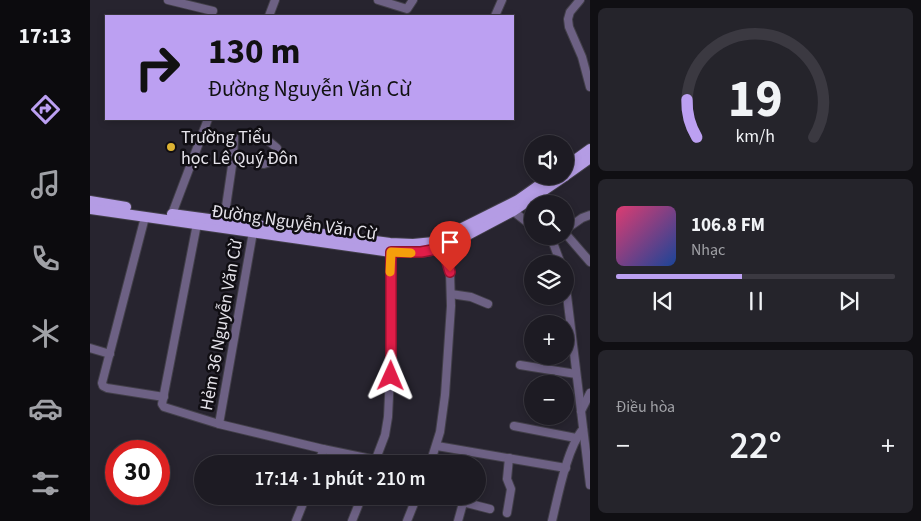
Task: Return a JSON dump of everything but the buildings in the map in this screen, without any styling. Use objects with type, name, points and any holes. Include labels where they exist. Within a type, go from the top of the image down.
[{"type":"main road","points":[[574,161],[590,149]]},
{"type":"main road","name":"Đường Nguyễn Văn Cừ","points":[[574,170],[590,158]]},
{"type":"main road","name":"Đường Nguyễn Văn Cừ","points":[[90,201],[172,217],[197,224],[252,232],[344,241],[412,244],[434,242],[518,200],[539,185]]},
{"type":"main road","name":"Đường Nguyễn Văn Cừ","points":[[90,209],[145,216],[224,220],[344,241],[391,252],[421,252],[443,248],[513,211],[552,185]]},
{"type":"street","points":[[168,0],[213,11]]},
{"type":"street","points":[[269,15],[275,0]]},
{"type":"street","points":[[378,0],[407,9],[413,0]]},
{"type":"street","points":[[495,15],[502,0]]},
{"type":"street","points":[[580,0],[570,12],[568,19],[569,27],[586,56],[590,87]]},
{"type":"street","points":[[172,217],[208,120]]},
{"type":"street","points":[[224,220],[233,159],[234,137]]},
{"type":"street","points":[[233,159],[264,164],[275,161],[278,156],[278,148],[265,138]]},
{"type":"street","points":[[513,211],[524,220]]},
{"type":"street","points":[[574,226],[590,215]]},
{"type":"street","points":[[145,216],[103,386],[164,397]]},
{"type":"street","points":[[197,224],[162,404],[167,408],[219,424],[347,455]]},
{"type":"street","name":"Hẻm 36 Nguyễn Văn Cừ","points":[[219,424],[252,232]]},
{"type":"street","points":[[574,243],[590,262]]},
{"type":"street","points":[[433,455],[445,396],[452,294],[450,272],[443,248]]},
{"type":"street","points":[[378,455],[386,435],[388,417],[392,332],[391,252]]},
{"type":"street","points":[[452,294],[471,296],[488,304]]},
{"type":"street","points":[[568,305],[590,485]]},
{"type":"street","points":[[90,348],[110,354]]},
{"type":"street","points":[[520,365],[576,374]]},
{"type":"street","points":[[581,411],[590,393]]},
{"type":"street","points":[[514,426],[583,439]]},
{"type":"street","points":[[552,521],[566,468],[583,439]]},
{"type":"street","points":[[436,446],[566,468]]},
{"type":"street","points":[[321,455],[323,449]]},
{"type":"street","points":[[507,513],[511,489],[506,479],[509,458]]},
{"type":"street","points":[[296,521],[302,505]]},
{"type":"street","points":[[352,521],[358,505]]},
{"type":"street","points":[[408,521],[414,505]]},
{"type":"street","points":[[458,521],[462,505]]},
{"type":"street","points":[[474,505],[490,508]]},
{"type":"slow traffic","points":[[390,272],[391,252],[411,253]]},
{"type":"place","name":"Trường Tiểu học Lê Quý Đôn","points":[[171,147]]},
{"type":"route","points":[[391,376],[391,252],[421,252],[443,248],[450,272]]}]
